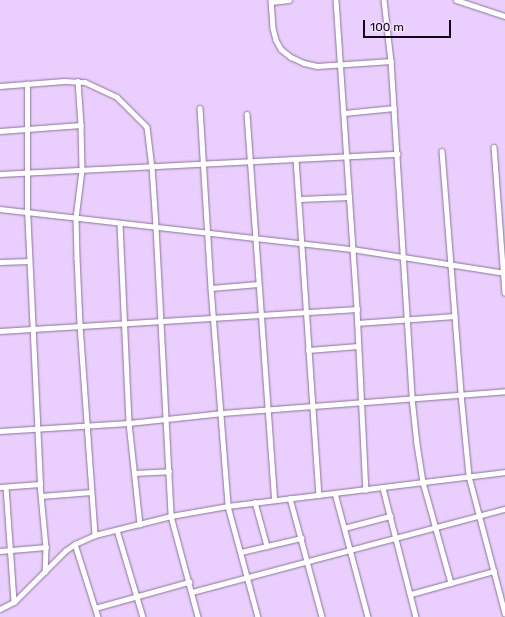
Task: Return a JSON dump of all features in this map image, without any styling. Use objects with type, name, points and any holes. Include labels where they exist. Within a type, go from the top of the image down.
[{"type":"street","points":[[289,0],[271,1],[273,28],[276,40],[282,49],[291,57],[304,63],[317,66],[391,61]]},
{"type":"street","points":[[336,0],[339,65],[344,112],[357,309],[366,490]]},
{"type":"street","points":[[384,0],[391,61],[412,398],[423,482],[437,527],[451,583]]},
{"type":"street","points":[[456,0],[505,16]]},
{"type":"street","points":[[78,81],[82,170],[76,218],[80,325],[95,535]]},
{"type":"street","points":[[0,86],[78,81],[96,86],[117,97],[143,122],[149,133],[156,227],[170,516],[198,617]]},
{"type":"street","points":[[27,84],[26,212],[40,484],[46,547],[45,572]]},
{"type":"street","points":[[200,108],[205,163],[213,318],[222,413],[228,506],[258,617]]},
{"type":"street","points":[[344,112],[394,108]]},
{"type":"street","points":[[247,114],[267,410],[275,500]]},
{"type":"street","points":[[0,131],[81,125]]},
{"type":"street","points":[[494,147],[505,293]]},
{"type":"street","points":[[442,151],[469,476],[481,515],[505,613]]},
{"type":"street","points":[[0,174],[397,154]]},
{"type":"street","points":[[296,159],[318,495]]},
{"type":"street","points":[[299,199],[349,196]]},
{"type":"street","points":[[0,209],[208,234],[352,249],[504,273]]},
{"type":"street","points":[[120,224],[130,423],[140,524]]},
{"type":"street","points":[[0,262],[29,261]]},
{"type":"street","points":[[211,288],[258,284]]},
{"type":"street","points":[[0,331],[357,309]]},
{"type":"street","points":[[357,323],[455,316]]},
{"type":"street","points":[[308,350],[358,346]]},
{"type":"street","points":[[0,431],[37,430],[130,423],[222,413],[505,391]]},
{"type":"street","points":[[134,473],[169,471]]},
{"type":"street","points":[[0,610],[14,602],[75,544],[95,535],[170,516],[228,506],[505,472]]},
{"type":"street","points":[[0,487],[40,484]]},
{"type":"street","points":[[6,487],[14,602]]},
{"type":"street","points":[[383,488],[416,617]]},
{"type":"street","points":[[41,496],[91,492]]},
{"type":"street","points":[[335,493],[368,617]]},
{"type":"street","points":[[290,498],[322,617]]},
{"type":"street","points":[[255,502],[267,546]]},
{"type":"street","points":[[192,592],[505,509]]},
{"type":"street","points":[[344,528],[390,516]]},
{"type":"street","points":[[117,530],[143,617]]},
{"type":"street","points":[[241,552],[301,538]]},
{"type":"street","points":[[75,544],[98,617]]},
{"type":"street","points":[[0,551],[46,547]]},
{"type":"street","points":[[411,594],[494,571]]},
{"type":"street","points":[[95,608],[189,582]]}]
